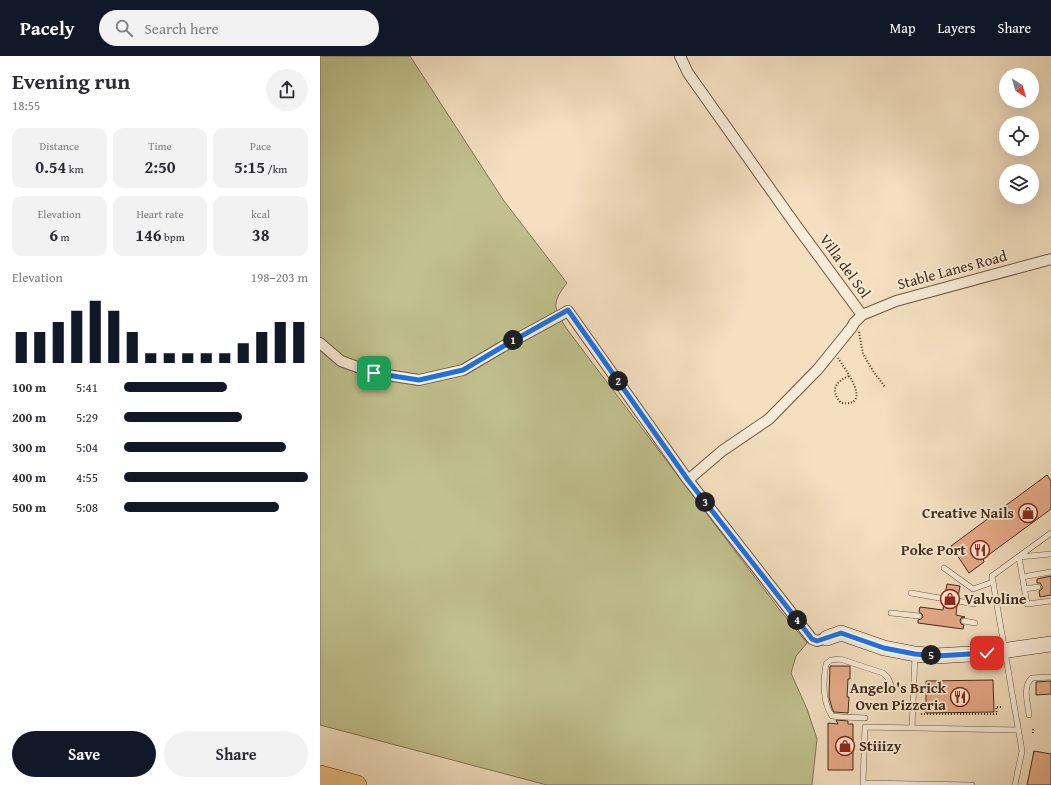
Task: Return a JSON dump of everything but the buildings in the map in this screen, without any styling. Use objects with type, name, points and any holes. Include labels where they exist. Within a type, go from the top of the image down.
[{"type":"highway","points":[[320,775],[357,785]]},
{"type":"street","name":"Villa del Sol","points":[[680,56],[688,73],[795,224],[862,315],[854,322],[852,328],[818,369],[769,419],[722,451],[688,480]]},
{"type":"street","name":"Stable Lanes Road","points":[[862,315],[896,301],[1051,259]]},
{"type":"street","points":[[320,343],[341,361],[374,373],[419,380],[463,370],[568,310],[688,480],[812,639],[817,641],[841,633],[884,648],[915,654],[958,655],[1051,644]]},
{"type":"lane","points":[[1015,785],[1022,751],[992,576],[1051,533]]},
{"type":"lane","points":[[1019,557],[1051,554]]},
{"type":"lane","points":[[1019,557],[1027,604],[1051,601]]},
{"type":"lane","points":[[944,568],[973,589],[993,582]]},
{"type":"lane","points":[[1022,577],[1051,572]]},
{"type":"lane","points":[[1024,589],[1038,587]]},
{"type":"lane","points":[[911,593],[945,599]]},
{"type":"lane","points":[[958,601],[974,604]]},
{"type":"lane","points":[[891,613],[919,616]]},
{"type":"lane","points":[[964,621],[975,623]]},
{"type":"lane","points":[[912,728],[915,654]]},
{"type":"lane","points":[[865,718],[832,716],[824,697],[826,664],[831,660],[840,659],[848,661],[883,673],[888,678],[891,685]]},
{"type":"lane","points":[[1029,715],[1027,690],[1028,683],[1032,678],[1051,677]]},
{"type":"lane","points":[[972,785],[863,783],[865,727],[1018,730]]},
{"type":"path","points":[[854,322],[859,332],[863,354],[885,387]]},
{"type":"path","points":[[833,350],[850,376],[857,389],[857,395],[852,402],[848,404],[841,403],[835,393],[835,387],[840,380],[850,376]]},
{"type":"path","points":[[921,714],[997,714],[996,707],[1001,707]]},
{"type":"path","points":[[1033,729],[1033,734]]},
{"type":"green space","points":[[320,56],[410,56],[504,201],[567,283],[558,297],[556,307],[560,318],[569,332],[779,609],[807,643],[796,656],[791,673],[807,709],[817,739],[812,785],[547,785],[320,725]]},
{"type":"place","name":"Creative Nails","points":[[1028,513]]},
{"type":"place","name":"Poke Port","points":[[980,550]]},
{"type":"place","name":"Valvoline","points":[[950,599]]},
{"type":"place","name":"Angelo's Brick Oven Pizzeria","points":[[960,697]]},
{"type":"place","name":"Stiiizy","points":[[845,746]]},
{"type":"route","points":[[374,373],[419,380],[463,370],[568,310],[688,480],[812,639],[817,641],[841,633],[884,648],[915,654],[936,656],[987,653]]}]
